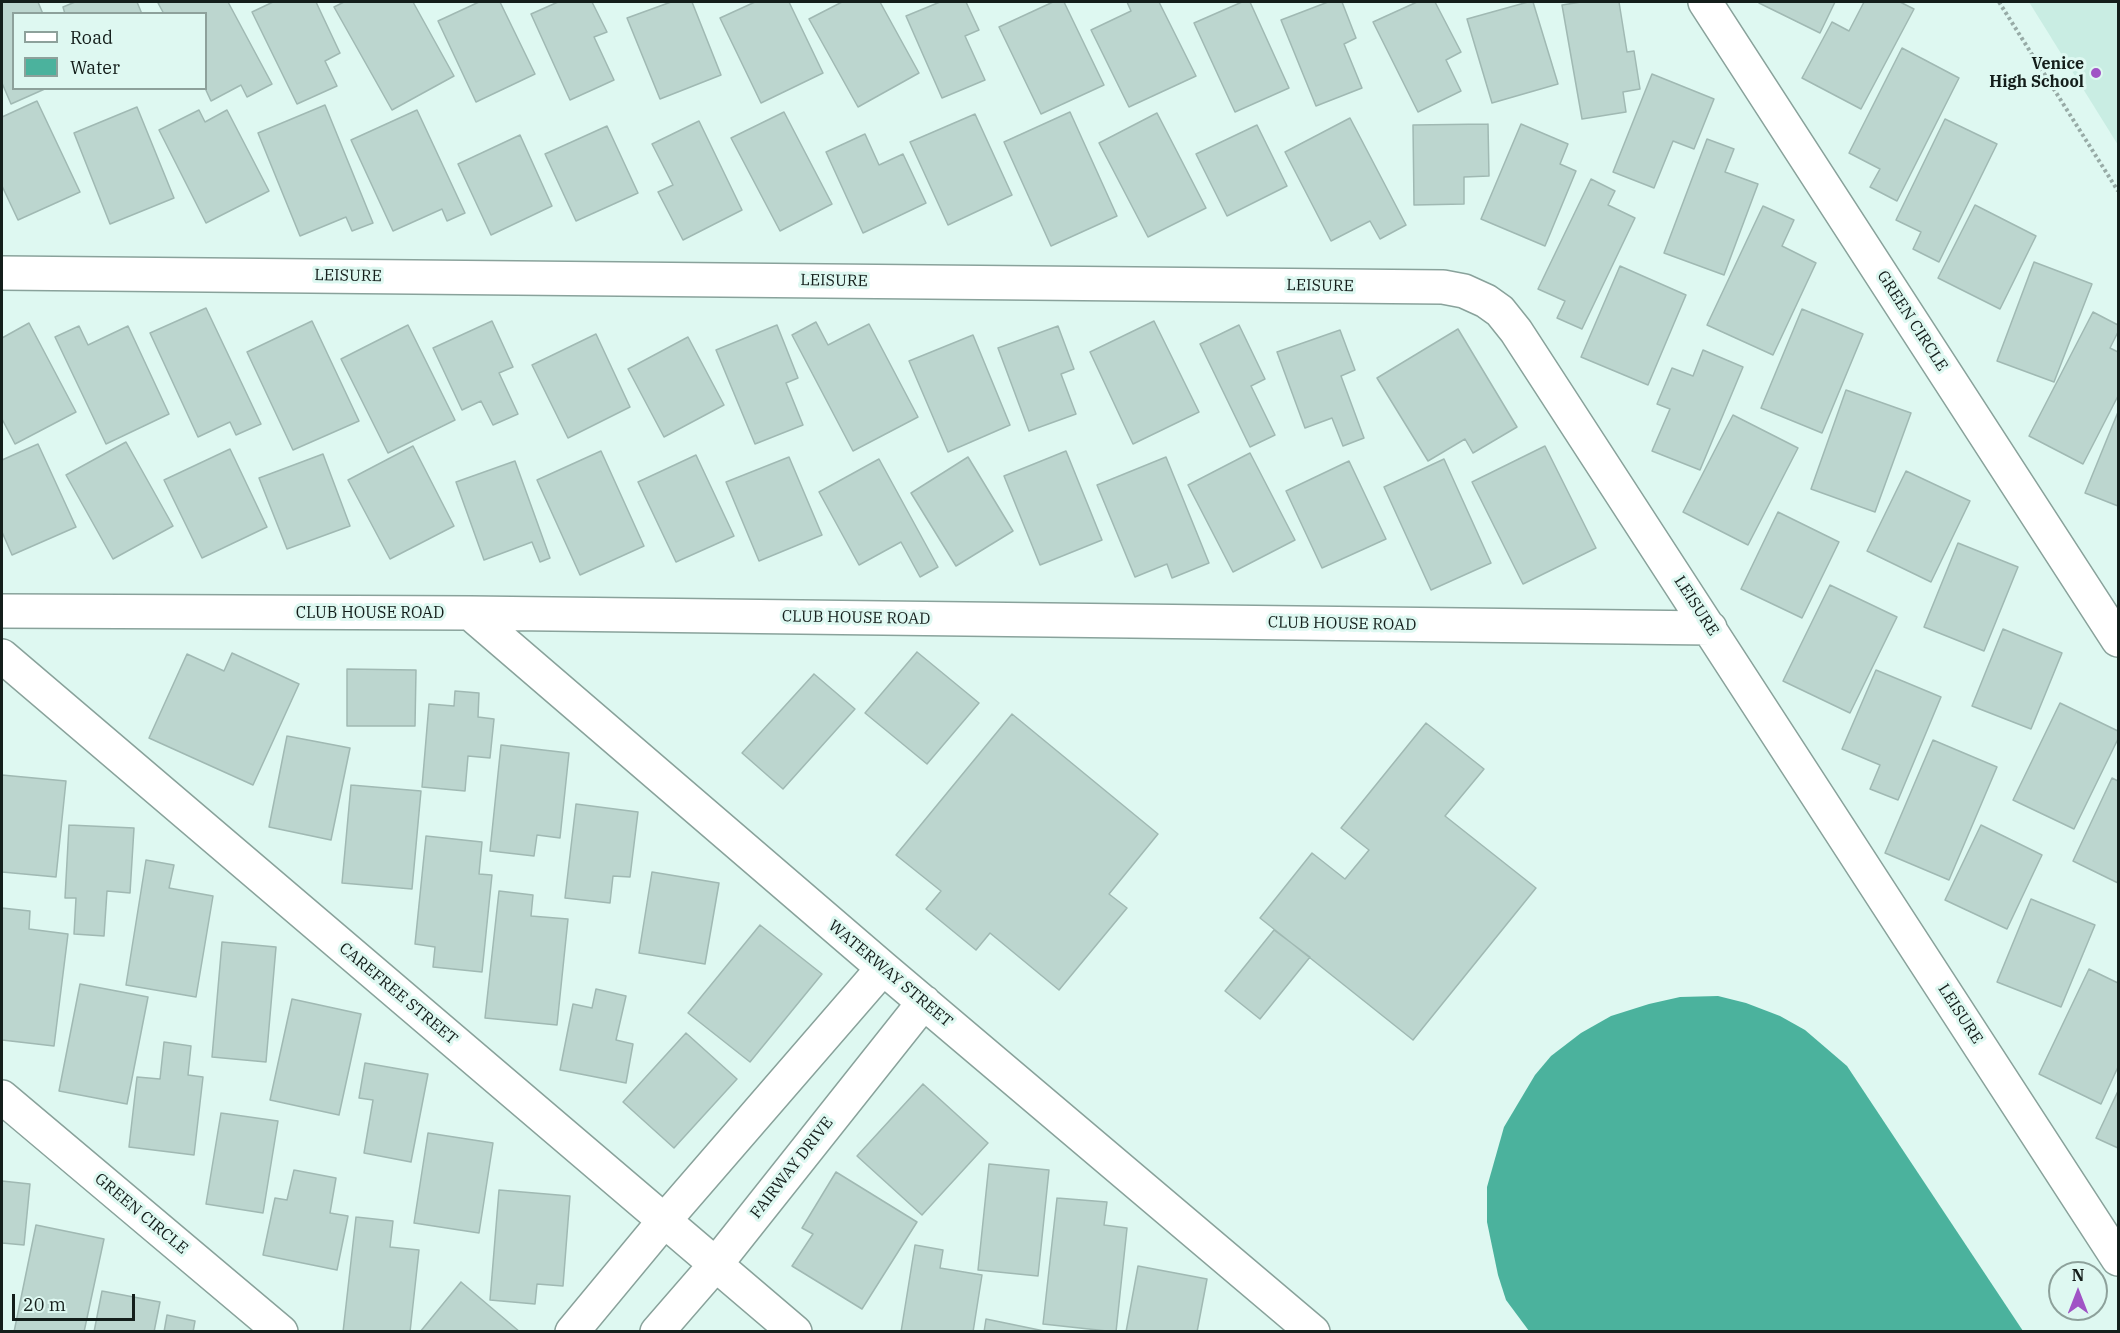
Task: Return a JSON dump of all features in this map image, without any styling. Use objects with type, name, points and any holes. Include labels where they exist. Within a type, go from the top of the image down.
[{"type":"street","name":"GREEN CIRCLE","points":[[1705,2],[2118,640]]},
{"type":"street","name":"LEISURE","points":[[2,273],[1443,287],[1464,291],[1486,301],[1500,311],[1516,331],[2118,1259]]},
{"type":"street","name":"CLUB HOUSE ROAD","points":[[2,611],[470,613],[1710,628]]},
{"type":"street","name":"WATERWAY STREET","points":[[470,613],[883,968],[1313,1332]]},
{"type":"street","name":"CAREFREE STREET","points":[[2,656],[795,1332]]},
{"type":"street","points":[[572,1332],[664,1221],[883,968]]},
{"type":"street","name":"FAIRWAY DRIVE","points":[[657,1332],[716,1264],[924,1002]]},
{"type":"street","name":"GREEN CIRCLE","points":[[2,1096],[280,1332]]},
{"type":"path","points":[[1999,2],[2118,191]]},
{"type":"shaded area","name":"Venice High School","points":[[2029,2],[2118,2],[2118,145]]},
{"type":"water","points":[[1718,996],[1746,1003],[1780,1016],[1805,1030],[1847,1066],[2023,1331],[1529,1331],[1506,1300],[1498,1275],[1487,1222],[1487,1187],[1504,1127],[1535,1075],[1551,1056],[1581,1033],[1611,1016],[1649,1004],[1680,997]]},
{"type":"building","points":[[2,2],[38,2],[42,12],[12,12],[12,90],[42,90],[11,104],[2,83]]},
{"type":"building","points":[[75,2],[137,2],[141,12],[64,12],[63,7]]},
{"type":"building","points":[[228,2],[272,84],[247,97],[241,85],[211,101],[206,90],[207,12],[163,12],[158,3]]},
{"type":"building","points":[[273,2],[316,2],[340,53],[325,61],[337,86],[297,104],[252,12]]},
{"type":"building","points":[[344,2],[413,2],[454,76],[392,110],[334,7]]},
{"type":"building","points":[[479,2],[500,2],[535,74],[476,102],[438,21]]},
{"type":"building","points":[[558,2],[592,2],[607,32],[594,37],[614,80],[570,100],[531,14]]},
{"type":"building","points":[[671,2],[692,2],[721,75],[660,99],[627,18]]},
{"type":"building","points":[[755,2],[789,2],[823,73],[761,103],[720,18]]},
{"type":"building","points":[[842,2],[880,2],[919,73],[858,107],[809,19]]},
{"type":"building","points":[[940,2],[966,2],[979,30],[965,36],[985,80],[942,98],[906,16]]},
{"type":"building","points":[[1053,2],[1064,2],[1104,85],[1041,114],[999,27]]},
{"type":"building","points":[[1127,2],[1159,2],[1196,76],[1129,107],[1091,30],[1131,11]]},
{"type":"building","points":[[1242,2],[1250,2],[1289,88],[1235,112],[1194,23]]},
{"type":"building","points":[[1328,2],[1342,2],[1356,38],[1344,44],[1362,88],[1316,106],[1281,20]]},
{"type":"building","points":[[1417,2],[1435,2],[1461,52],[1446,60],[1461,91],[1418,112],[1373,22]]},
{"type":"building","points":[[1533,2],[1558,84],[1492,103],[1467,19]]},
{"type":"building","points":[[1581,2],[1619,2],[1627,52],[1634,51],[1640,89],[1623,92],[1626,112],[1582,119],[1562,5]]},
{"type":"building","points":[[1760,2],[1835,2],[1820,33]]},
{"type":"building","points":[[1864,2],[1900,2],[1914,9],[1861,109],[1802,78],[1832,22],[1849,31]]},
{"type":"building","points":[[1902,48],[1959,78],[1897,201],[1870,187],[1880,169],[1849,153]]},
{"type":"building","points":[[1652,74],[1714,99],[1694,149],[1673,141],[1654,188],[1613,172]]},
{"type":"building","points":[[37,101],[80,192],[18,220],[2,186],[2,117]]},
{"type":"building","points":[[325,105],[373,223],[352,231],[346,217],[300,236],[258,133]]},
{"type":"building","points":[[137,107],[174,198],[110,224],[74,133]]},
{"type":"building","points":[[199,110],[205,122],[227,110],[269,191],[206,223],[159,130]]},
{"type":"building","points":[[417,110],[465,213],[447,221],[442,209],[393,231],[351,140]]},
{"type":"building","points":[[784,112],[832,204],[780,231],[731,138]]},
{"type":"building","points":[[1070,112],[1117,216],[1051,246],[1004,142]]},
{"type":"building","points":[[1157,113],[1206,208],[1148,237],[1099,143]]},
{"type":"building","points":[[975,114],[1012,195],[948,225],[910,142]]},
{"type":"building","points":[[1350,118],[1406,225],[1380,239],[1370,221],[1331,241],[1285,152]]},
{"type":"building","points":[[1945,119],[1997,144],[1939,262],[1913,249],[1921,232],[1896,220]]},
{"type":"building","points":[[699,121],[742,210],[683,240],[658,192],[673,185],[652,144]]},
{"type":"building","points":[[1488,124],[1489,176],[1464,177],[1464,204],[1414,205],[1413,125]]},
{"type":"building","points":[[1521,124],[1568,144],[1560,164],[1576,171],[1545,246],[1481,219]]},
{"type":"building","points":[[1257,125],[1287,186],[1227,216],[1196,154]]},
{"type":"building","points":[[607,126],[638,193],[576,221],[545,154]]},
{"type":"building","points":[[865,134],[879,165],[903,154],[926,203],[863,233],[826,152]]},
{"type":"building","points":[[520,135],[552,206],[491,235],[458,164]]},
{"type":"building","points":[[1707,139],[1734,149],[1725,172],[1758,184],[1724,275],[1664,253]]},
{"type":"building","points":[[1591,179],[1615,191],[1608,205],[1635,218],[1582,329],[1557,318],[1565,301],[1538,289]]},
{"type":"building","points":[[1975,205],[2036,236],[2000,309],[1938,278]]},
{"type":"building","points":[[1763,206],[1794,220],[1782,246],[1816,263],[1773,355],[1707,325]]},
{"type":"building","points":[[2034,262],[2092,284],[2054,382],[1997,361]]},
{"type":"building","points":[[1620,266],[1686,295],[1648,385],[1581,357]]},
{"type":"building","points":[[206,308],[261,424],[236,435],[230,422],[198,437],[150,333]]},
{"type":"building","points":[[1802,309],[1863,334],[1822,433],[1761,408]]},
{"type":"building","points":[[2093,312],[2118,325],[2118,332],[2110,348],[2118,352],[2118,396],[2083,464],[2029,436]]},
{"type":"building","points":[[312,321],[359,421],[293,450],[247,352]]},
{"type":"building","points":[[492,321],[513,367],[499,373],[518,414],[493,425],[481,401],[462,410],[433,348]]},
{"type":"building","points":[[1154,321],[1199,412],[1133,444],[1090,352]]},
{"type":"building","points":[[816,322],[828,345],[869,324],[918,417],[853,451],[792,335]]},
{"type":"building","points":[[29,323],[76,412],[15,444],[2,419],[2,338]]},
{"type":"building","points":[[408,325],[455,420],[388,453],[341,359]]},
{"type":"building","points":[[777,325],[798,378],[786,383],[803,425],[755,444],[716,350]]},
{"type":"building","points":[[1239,325],[1265,379],[1251,386],[1275,435],[1250,447],[1200,344]]},
{"type":"building","points":[[79,326],[88,345],[128,326],[169,414],[106,444],[55,337]]},
{"type":"building","points":[[1058,326],[1074,369],[1061,374],[1076,414],[1029,431],[998,348]]},
{"type":"building","points":[[1458,329],[1517,427],[1473,453],[1465,439],[1428,461],[1377,378]]},
{"type":"building","points":[[1340,330],[1355,370],[1341,376],[1364,438],[1343,446],[1332,418],[1305,428],[1277,352]]},
{"type":"building","points":[[596,334],[630,407],[568,438],[532,365]]},
{"type":"building","points":[[973,335],[1010,425],[948,452],[909,361]]},
{"type":"building","points":[[688,337],[724,405],[664,437],[628,369]]},
{"type":"building","points":[[1703,350],[1743,367],[1700,470],[1652,451],[1670,409],[1657,404],[1672,368],[1693,376]]},
{"type":"building","points":[[1846,390],[1911,413],[1875,512],[1811,489]]},
{"type":"building","points":[[2118,412],[2118,506],[2085,493]]},
{"type":"building","points":[[1733,415],[1798,448],[1748,545],[1683,512]]},
{"type":"building","points":[[126,442],[173,526],[113,559],[66,475]]},
{"type":"building","points":[[38,444],[76,527],[12,555],[2,532],[2,460]]},
{"type":"building","points":[[413,446],[454,526],[390,559],[348,480]]},
{"type":"building","points":[[1545,446],[1596,548],[1523,584],[1472,482]]},
{"type":"building","points":[[230,449],[267,527],[202,558],[164,480]]},
{"type":"building","points":[[601,451],[644,546],[580,575],[537,480]]},
{"type":"building","points":[[1066,451],[1102,540],[1040,565],[1004,476]]},
{"type":"building","points":[[1250,453],[1295,540],[1233,572],[1188,485]]},
{"type":"building","points":[[323,454],[350,526],[287,549],[259,478]]},
{"type":"building","points":[[696,455],[734,536],[676,562],[638,482]]},
{"type":"building","points":[[789,457],[822,535],[759,561],[726,482]]},
{"type":"building","points":[[968,457],[1013,531],[956,566],[911,493]]},
{"type":"building","points":[[1166,457],[1209,563],[1172,578],[1167,564],[1135,577],[1097,485]]},
{"type":"building","points":[[879,459],[938,567],[920,577],[901,542],[859,565],[819,492]]},
{"type":"building","points":[[1444,459],[1491,563],[1431,590],[1384,487]]},
{"type":"building","points":[[515,461],[550,558],[540,562],[532,542],[484,560],[456,482]]},
{"type":"building","points":[[1349,461],[1386,539],[1322,568],[1286,491]]},
{"type":"building","points":[[1906,471],[1970,501],[1931,582],[1867,551]]},
{"type":"building","points":[[1778,512],[1839,542],[1802,618],[1741,589]]},
{"type":"building","points":[[1958,543],[2018,567],[1984,651],[1924,627]]},
{"type":"building","points":[[1830,585],[1897,617],[1850,713],[1783,681]]},
{"type":"building","points":[[2003,629],[2062,653],[2031,729],[1972,706]]},
{"type":"building","points":[[917,652],[979,703],[927,764],[865,713]]},
{"type":"building","points":[[232,653],[299,684],[253,785],[149,738],[187,654],[224,671]]},
{"type":"building","points":[[347,669],[416,670],[415,726],[347,726]]},
{"type":"building","points":[[1876,670],[1941,697],[1898,800],[1870,789],[1880,765],[1842,749]]},
{"type":"building","points":[[814,674],[855,709],[783,789],[742,753]]},
{"type":"building","points":[[455,691],[479,693],[478,717],[494,719],[490,758],[468,756],[465,791],[422,787],[429,704],[454,706]]},
{"type":"building","points":[[2060,703],[2118,731],[2118,739],[2074,829],[2013,800]]},
{"type":"building","points":[[1012,714],[1158,834],[1109,894],[1127,908],[1059,990],[990,933],[976,950],[926,909],[941,891],[896,855]]},
{"type":"building","points":[[1426,723],[1484,769],[1445,816],[1536,888],[1413,1040],[1260,918],[1312,853],[1345,879],[1369,850],[1341,828]]},
{"type":"building","points":[[287,736],[350,748],[331,840],[269,827]]},
{"type":"building","points":[[1933,740],[1997,767],[1949,880],[1885,853]]},
{"type":"building","points":[[501,745],[569,753],[560,838],[537,835],[534,856],[490,851]]},
{"type":"building","points":[[2,775],[66,781],[56,877],[2,872]]},
{"type":"building","points":[[2112,778],[2118,781],[2118,883],[2073,861]]},
{"type":"building","points":[[351,785],[421,791],[412,889],[342,883]]},
{"type":"building","points":[[576,804],[638,812],[630,877],[613,876],[610,903],[565,898]]},
{"type":"building","points":[[69,825],[134,828],[130,893],[107,891],[104,936],[74,934],[76,898],[65,898]]},
{"type":"building","points":[[1981,825],[2042,855],[2007,929],[1945,900]]},
{"type":"building","points":[[426,836],[482,842],[479,874],[492,875],[482,972],[433,967],[435,947],[415,944]]},
{"type":"building","points":[[146,860],[174,865],[169,888],[213,896],[196,997],[126,985]]},
{"type":"building","points":[[652,872],[719,883],[705,964],[639,953]]},
{"type":"building","points":[[499,891],[533,895],[531,916],[568,919],[557,1025],[485,1018]]},
{"type":"building","points":[[2031,899],[2095,925],[2061,1007],[1997,982]]},
{"type":"building","points":[[2,908],[30,911],[29,929],[68,934],[54,1046],[2,1040]]},
{"type":"building","points":[[760,925],[822,974],[750,1062],[688,1013]]},
{"type":"building","points":[[1274,930],[1310,957],[1260,1019],[1225,991]]},
{"type":"building","points":[[222,942],[276,947],[266,1062],[212,1057]]},
{"type":"building","points":[[2089,969],[2118,983],[2118,1067],[2101,1104],[2039,1074]]},
{"type":"building","points":[[80,984],[148,997],[127,1104],[59,1091]]},
{"type":"building","points":[[596,989],[626,996],[616,1040],[633,1044],[626,1083],[560,1070],[573,1004],[592,1008]]},
{"type":"building","points":[[292,999],[361,1014],[339,1115],[270,1100]]},
{"type":"building","points":[[686,1033],[737,1079],[674,1148],[623,1102]]},
{"type":"building","points":[[164,1042],[191,1046],[188,1075],[203,1077],[194,1155],[129,1147],[137,1077],[160,1079]]},
{"type":"building","points":[[365,1063],[428,1074],[411,1162],[364,1153],[373,1100],[359,1098]]},
{"type":"building","points":[[923,1084],[988,1143],[922,1215],[857,1156]]},
{"type":"building","points":[[2118,1091],[2118,1148],[2096,1138]]},
{"type":"building","points":[[221,1113],[278,1121],[263,1213],[206,1204]]},
{"type":"building","points":[[428,1133],[493,1143],[479,1233],[414,1223]]},
{"type":"building","points":[[989,1164],[1049,1170],[1038,1276],[978,1270]]},
{"type":"building","points":[[294,1170],[336,1178],[330,1213],[348,1216],[337,1270],[263,1255],[275,1198],[287,1200]]},
{"type":"building","points":[[836,1172],[917,1222],[862,1309],[792,1266],[813,1234],[802,1228]]},
{"type":"building","points":[[2,1181],[30,1184],[24,1245],[2,1243]]},
{"type":"building","points":[[499,1190],[570,1196],[563,1286],[537,1284],[535,1304],[490,1300]]},
{"type":"building","points":[[1057,1198],[1107,1202],[1104,1225],[1127,1228],[1116,1332],[1043,1324]]},
{"type":"building","points":[[356,1217],[393,1221],[390,1247],[419,1250],[410,1332],[343,1332]]},
{"type":"building","points":[[36,1225],[104,1239],[84,1332],[14,1332]]},
{"type":"building","points":[[915,1245],[943,1250],[940,1268],[982,1275],[973,1332],[901,1332]]},
{"type":"building","points":[[1138,1266],[1207,1279],[1197,1332],[1126,1332]]},
{"type":"building","points":[[461,1282],[520,1332],[420,1332]]},
{"type":"building","points":[[102,1291],[160,1302],[154,1332],[94,1332]]},
{"type":"building","points":[[167,1315],[195,1321],[193,1332],[164,1332]]},
{"type":"building","points":[[986,1319],[1049,1332],[984,1332]]},
{"type":"place","name":"Venice High School","points":[[2096,73]]}]
